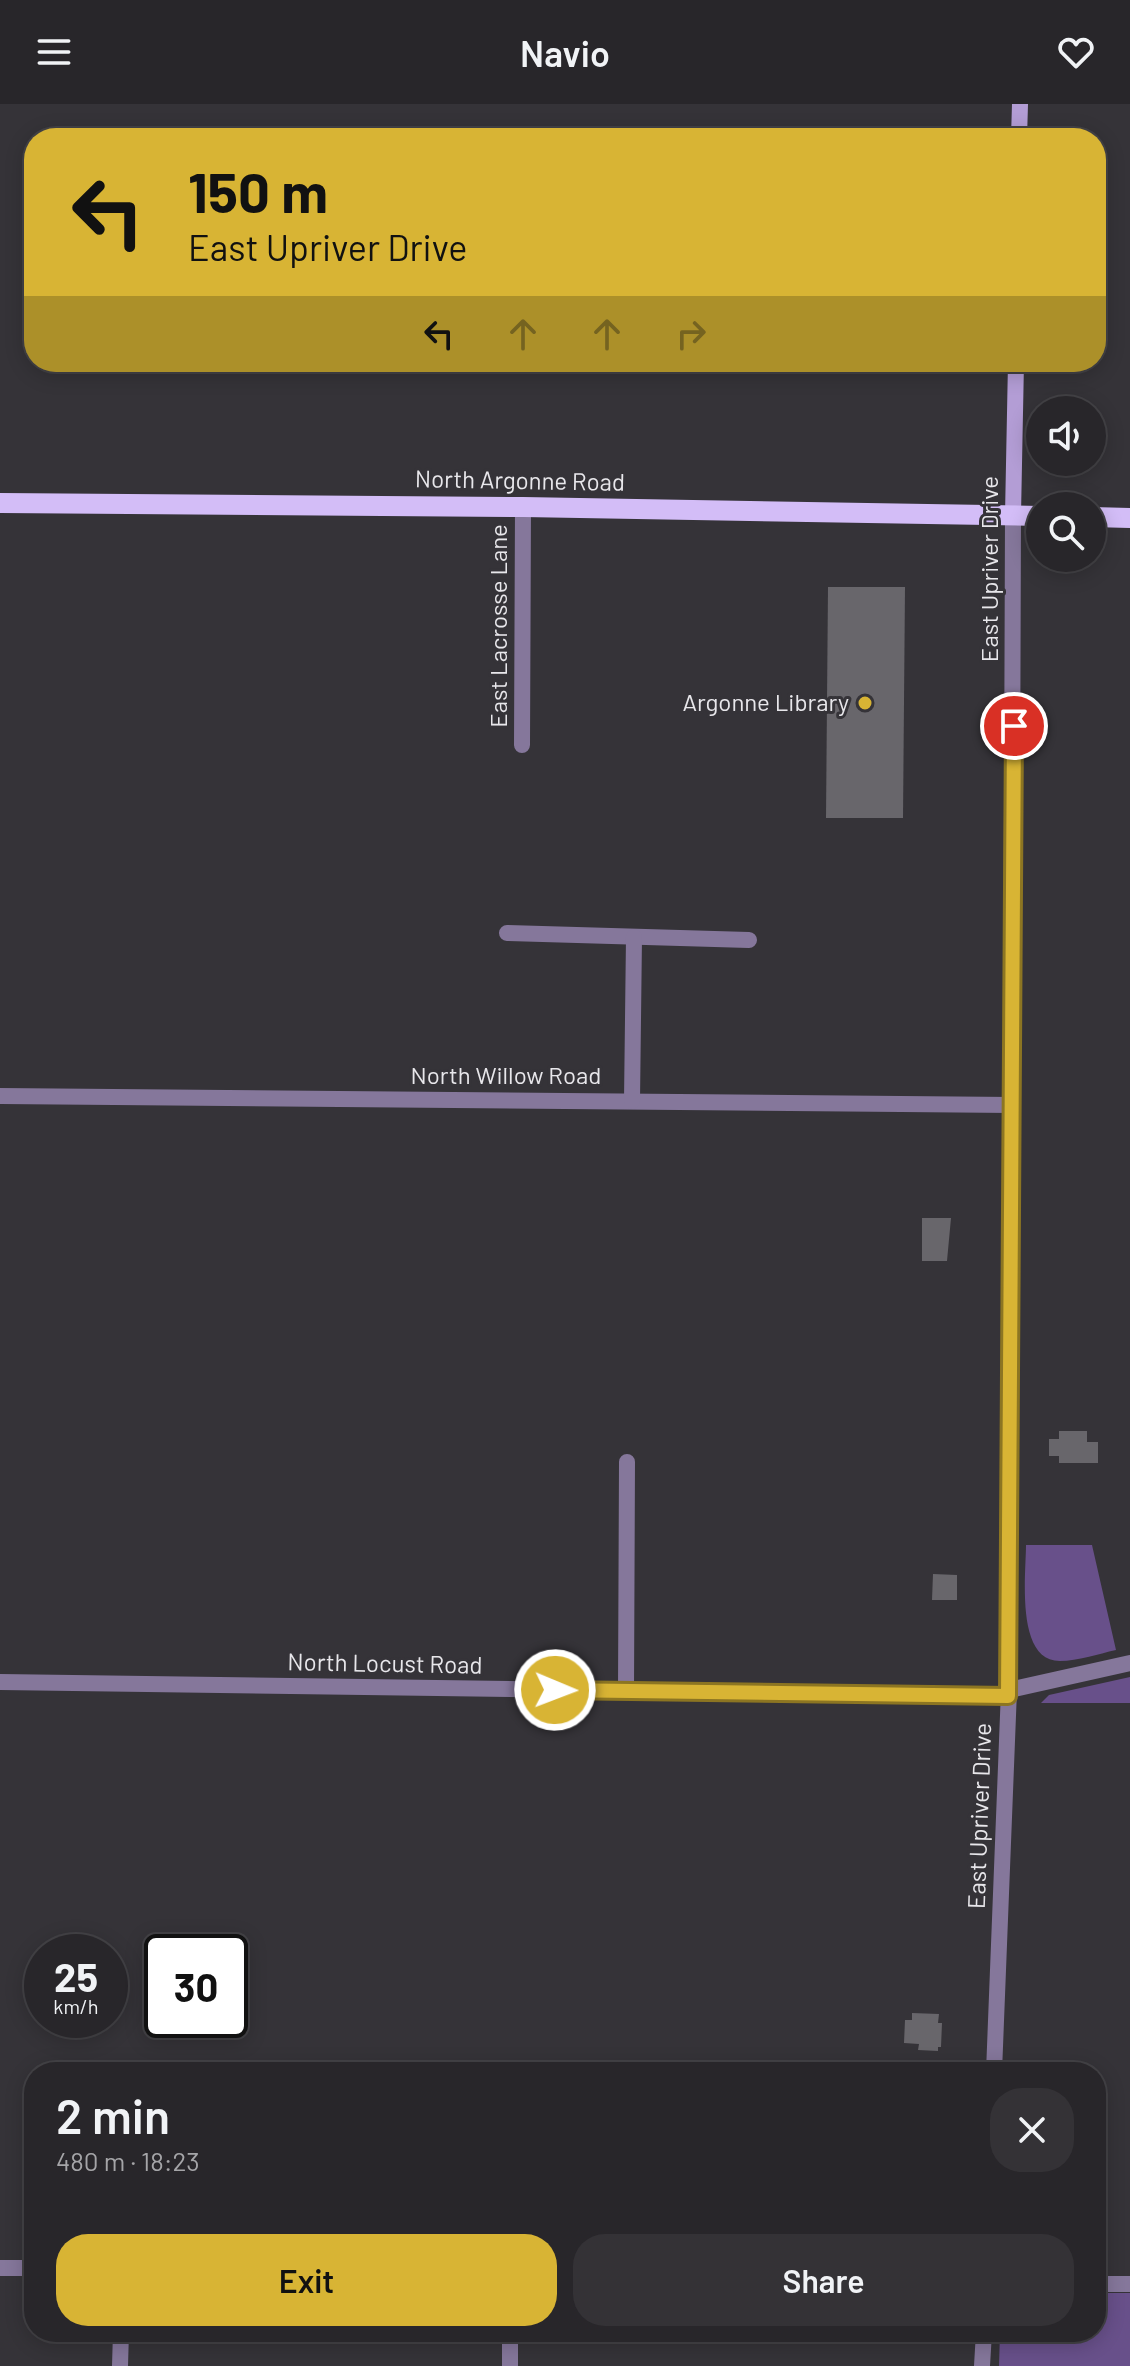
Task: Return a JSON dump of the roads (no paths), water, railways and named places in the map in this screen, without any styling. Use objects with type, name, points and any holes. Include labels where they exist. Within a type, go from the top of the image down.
[{"type":"main road","points":[[1019,128],[1020,104]]},
{"type":"main road","name":"East Upriver Drive","points":[[1013,515],[1016,372]]},
{"type":"main road","name":"North Argonne Road","points":[[0,503],[1026,515]]},
{"type":"main road","points":[[1106,517],[1130,518]]},
{"type":"street","name":"East Lacrosse Lane","points":[[522,745],[523,507]]},
{"type":"street","name":"East Upriver Drive","points":[[994,2062],[1008,1693],[1013,1105],[1013,515]]},
{"type":"street","points":[[507,933],[749,940]]},
{"type":"street","points":[[632,1101],[634,937]]},
{"type":"street","name":"North Willow Road","points":[[0,1096],[1013,1105]]},
{"type":"street","points":[[626,1691],[627,1462]]},
{"type":"street","name":"North Locust Road","points":[[0,1682],[1008,1693],[1130,1663]]},
{"type":"street","points":[[0,2268],[24,2268]]},
{"type":"street","points":[[1106,2284],[1130,2284]]},
{"type":"street","points":[[120,2366],[121,2342]]},
{"type":"street","points":[[510,2342],[510,2366]]},
{"type":"street","points":[[982,2366],[983,2342]]},
{"type":"place","name":"Argonne Library","points":[[865,703]]}]
